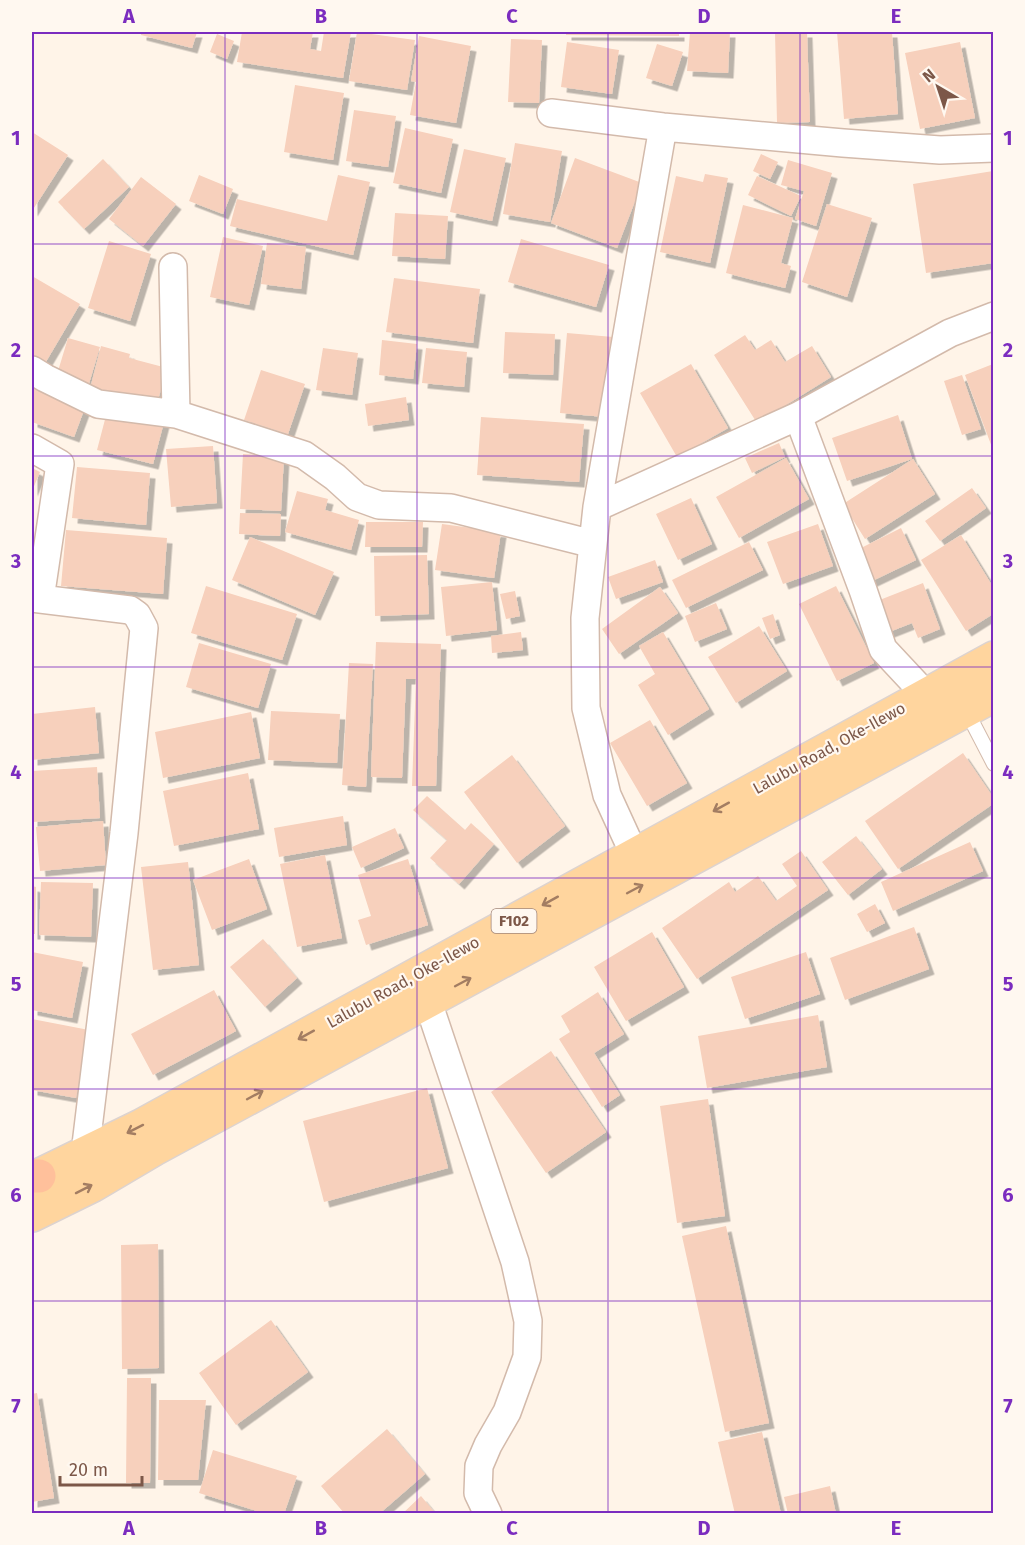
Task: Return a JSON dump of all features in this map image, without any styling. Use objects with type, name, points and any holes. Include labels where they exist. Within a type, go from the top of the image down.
[{"type":"main road","name":"Lalubu Road, Oke-Ilewo","points":[[34,1177],[151,1120],[993,658]]},
{"type":"main road","name":"Lalubu Road, Oke-Ilewo","points":[[32,1215],[93,1185],[154,1149],[980,702]]},
{"type":"street","points":[[551,112],[663,127],[843,143],[940,150],[993,148]]},
{"type":"street","points":[[634,854],[607,795],[586,708],[585,618],[597,507],[663,127]]},
{"type":"street","points":[[173,267],[176,414]]},
{"type":"street","points":[[597,507],[798,416],[950,333],[993,316]]},
{"type":"street","points":[[32,370],[98,404],[176,414],[304,455],[335,477],[357,497],[378,505],[451,508],[593,544]]},
{"type":"street","points":[[798,416],[883,650],[926,694]]},
{"type":"street","points":[[32,448],[60,464],[36,599],[130,610],[137,615],[144,628],[124,833],[85,1154]]},
{"type":"street","points":[[428,1002],[515,1262],[528,1321],[527,1357],[507,1412],[479,1466],[478,1493],[488,1514]]},
{"type":"lane","points":[[980,702],[993,764]]},
{"type":"building","points":[[141,32],[197,32],[192,48],[141,35]]},
{"type":"building","points":[[242,32],[313,32],[310,49],[321,51],[324,32],[351,32],[343,78],[237,62]]},
{"type":"building","points":[[357,32],[415,40],[407,90],[349,81]]},
{"type":"building","points":[[566,32],[679,32],[679,36],[566,35]]},
{"type":"building","points":[[690,32],[730,32],[728,73],[687,71]]},
{"type":"building","points":[[775,32],[807,32],[810,122],[777,123]]},
{"type":"building","points":[[837,32],[892,32],[898,114],[844,119]]},
{"type":"building","points":[[217,34],[234,41],[227,59],[210,52]]},
{"type":"building","points":[[419,36],[471,46],[456,123],[410,115],[416,82],[411,81]]},
{"type":"building","points":[[511,39],[542,40],[539,103],[508,102]]},
{"type":"building","points":[[567,42],[619,50],[612,94],[561,87]]},
{"type":"building","points":[[960,42],[975,118],[920,129],[905,53]]},
{"type":"building","points":[[657,44],[683,52],[672,86],[646,78]]},
{"type":"building","points":[[295,85],[344,93],[333,160],[284,152]]},
{"type":"building","points":[[354,110],[396,116],[388,167],[346,161]]},
{"type":"building","points":[[405,128],[453,139],[441,193],[393,183]]},
{"type":"building","points":[[32,132],[68,155],[32,211]]},
{"type":"building","points":[[515,143],[562,151],[550,222],[503,214]]},
{"type":"building","points":[[464,149],[506,158],[492,221],[450,212]]},
{"type":"building","points":[[761,154],[778,162],[770,179],[753,171]]},
{"type":"building","points":[[575,158],[642,183],[617,248],[551,223]]},
{"type":"building","points":[[103,159],[129,187],[84,229],[58,202]]},
{"type":"building","points":[[788,160],[832,173],[816,226],[795,219],[804,191],[781,185]]},
{"type":"building","points":[[993,171],[993,263],[926,273],[913,184]]},
{"type":"building","points":[[705,174],[728,178],[710,263],[660,252],[676,176],[703,182]]},
{"type":"building","points":[[199,175],[233,189],[223,214],[189,201]]},
{"type":"building","points":[[338,175],[370,182],[353,255],[230,226],[237,199],[327,221]]},
{"type":"building","points":[[757,176],[801,196],[791,216],[748,195]]},
{"type":"building","points":[[141,177],[176,204],[143,246],[109,219]]},
{"type":"building","points":[[827,204],[872,218],[847,297],[802,282]]},
{"type":"building","points":[[743,205],[793,218],[781,263],[791,266],[785,288],[726,273]]},
{"type":"building","points":[[395,213],[448,216],[445,259],[392,256]]},
{"type":"building","points":[[223,237],[263,246],[249,305],[210,297]]},
{"type":"building","points":[[521,239],[609,265],[596,307],[508,282]]},
{"type":"building","points":[[109,241],[151,254],[130,321],[88,308]]},
{"type":"building","points":[[267,243],[306,247],[301,289],[261,284]]},
{"type":"building","points":[[32,276],[80,304],[44,365],[32,358]]},
{"type":"building","points":[[394,278],[480,289],[473,343],[386,332]]},
{"type":"building","points":[[505,332],[555,334],[553,375],[503,373]]},
{"type":"building","points":[[567,333],[613,337],[605,417],[560,413]]},
{"type":"building","points":[[745,335],[755,350],[771,340],[785,362],[812,346],[831,377],[757,423],[714,355]]},
{"type":"building","points":[[68,338],[100,347],[87,390],[55,381]]},
{"type":"building","points":[[382,340],[417,344],[413,379],[379,375]]},
{"type":"building","points":[[101,346],[130,354],[129,358],[167,368],[156,407],[90,389]]},
{"type":"building","points":[[323,348],[358,353],[352,395],[316,390]]},
{"type":"building","points":[[426,348],[467,352],[464,387],[422,383]]},
{"type":"building","points":[[691,364],[728,428],[677,457],[640,393]]},
{"type":"building","points":[[993,364],[993,450],[965,375]]},
{"type":"building","points":[[261,370],[305,384],[288,434],[244,420]]},
{"type":"building","points":[[962,375],[981,429],[962,435],[944,381]]},
{"type":"building","points":[[34,382],[87,402],[74,437],[32,422]]},
{"type":"building","points":[[406,397],[409,420],[368,426],[365,404]]},
{"type":"building","points":[[108,408],[164,422],[153,464],[97,450]]},
{"type":"building","points":[[898,415],[912,459],[847,481],[832,438]]},
{"type":"building","points":[[481,417],[584,424],[579,482],[477,475]]},
{"type":"building","points":[[779,443],[785,457],[752,473],[745,458]]},
{"type":"building","points":[[213,446],[217,503],[171,507],[166,449]]},
{"type":"building","points":[[243,454],[284,456],[281,511],[240,509]]},
{"type":"building","points":[[786,458],[809,499],[739,538],[716,497]]},
{"type":"building","points":[[913,459],[935,494],[865,539],[843,504]]},
{"type":"building","points":[[77,467],[150,473],[146,525],[72,518]]},
{"type":"building","points":[[32,468],[40,472],[32,491]]},
{"type":"building","points":[[972,488],[986,508],[940,541],[925,521]]},
{"type":"building","points":[[297,491],[328,499],[325,510],[359,520],[351,550],[285,532]]},
{"type":"building","points":[[691,498],[712,544],[678,560],[656,514]]},
{"type":"building","points":[[240,513],[281,514],[280,536],[239,534]]},
{"type":"building","points":[[366,522],[423,522],[422,547],[365,547]]},
{"type":"building","points":[[442,524],[501,532],[494,578],[435,570]]},
{"type":"building","points":[[818,524],[833,566],[783,584],[767,542]]},
{"type":"building","points":[[901,528],[916,560],[870,582],[855,551]]},
{"type":"building","points":[[66,530],[167,538],[163,594],[61,586]]},
{"type":"building","points":[[961,535],[993,587],[993,614],[966,631],[921,560]]},
{"type":"building","points":[[250,537],[334,572],[315,615],[232,580]]},
{"type":"building","points":[[749,542],[763,570],[686,608],[672,580]]},
{"type":"building","points":[[427,555],[429,614],[375,616],[374,556]]},
{"type":"building","points":[[655,560],[663,582],[616,599],[608,577]]},
{"type":"building","points":[[492,582],[497,630],[446,636],[441,587]]},
{"type":"building","points":[[923,583],[940,629],[918,638],[912,623],[884,634],[872,603]]},
{"type":"building","points":[[206,586],[297,614],[282,660],[191,633]]},
{"type":"building","points":[[836,586],[874,663],[837,681],[799,604]]},
{"type":"building","points":[[660,587],[678,613],[619,654],[602,629]]},
{"type":"building","points":[[515,591],[520,616],[506,619],[500,594]]},
{"type":"building","points":[[716,603],[727,629],[695,642],[685,616]]},
{"type":"building","points":[[773,614],[780,635],[770,639],[762,618]]},
{"type":"building","points":[[759,626],[787,671],[736,703],[708,657]]},
{"type":"building","points":[[521,632],[523,650],[492,653],[491,636]]},
{"type":"building","points":[[663,632],[709,709],[668,735],[638,685],[655,674],[639,646]]},
{"type":"building","points":[[376,642],[441,644],[436,786],[412,786],[416,679],[406,679],[402,778],[371,777]]},
{"type":"building","points":[[199,643],[271,664],[258,708],[186,687]]},
{"type":"building","points":[[349,663],[373,664],[366,787],[342,785]]},
{"type":"building","points":[[95,707],[99,753],[32,760],[32,714]]},
{"type":"building","points":[[271,711],[340,714],[337,763],[268,760]]},
{"type":"building","points":[[251,712],[260,758],[163,778],[155,732]]},
{"type":"building","points":[[650,720],[687,783],[647,806],[610,743]]},
{"type":"building","points":[[963,753],[993,797],[993,804],[898,869],[865,821]]},
{"type":"building","points":[[512,755],[565,826],[517,863],[464,792]]},
{"type":"building","points":[[97,767],[100,818],[32,822],[32,771]]},
{"type":"building","points":[[248,773],[259,829],[174,846],[163,791]]},
{"type":"building","points":[[427,796],[465,830],[471,823],[494,844],[459,884],[430,858],[447,840],[413,810]]},
{"type":"building","points":[[343,816],[347,845],[279,857],[274,828]]},
{"type":"building","points":[[103,821],[106,865],[40,871],[36,827]]},
{"type":"building","points":[[395,828],[404,848],[361,868],[352,847]]},
{"type":"building","points":[[856,836],[882,869],[848,895],[822,862]]},
{"type":"building","points":[[970,842],[983,871],[893,911],[881,882]]},
{"type":"building","points":[[801,851],[828,890],[697,979],[662,928],[729,882],[735,892],[758,876],[776,901],[797,886],[782,864]]},
{"type":"building","points":[[325,855],[342,938],[297,947],[280,864]]},
{"type":"building","points":[[249,859],[267,909],[212,930],[193,880]]},
{"type":"building","points":[[408,859],[428,925],[366,945],[358,920],[371,916],[358,875]]},
{"type":"building","points":[[188,862],[199,965],[153,970],[141,867]]},
{"type":"building","points":[[41,882],[93,883],[91,937],[39,935]]},
{"type":"building","points":[[32,886],[36,887],[35,934],[32,934]]},
{"type":"building","points":[[875,904],[885,923],[867,932],[857,914]]},
{"type":"building","points":[[914,927],[929,969],[845,1000],[830,958]]},
{"type":"building","points":[[652,932],[684,987],[626,1021],[594,967]]},
{"type":"building","points":[[263,939],[297,978],[265,1007],[230,967]]},
{"type":"building","points":[[32,952],[83,962],[72,1018],[32,1010]]},
{"type":"building","points":[[806,952],[820,994],[745,1019],[731,977]]},
{"type":"building","points":[[214,990],[236,1031],[153,1075],[131,1034]]},
{"type":"building","points":[[598,992],[624,1034],[594,1053],[620,1095],[602,1107],[559,1039],[570,1032],[561,1016]]},
{"type":"building","points":[[818,1015],[827,1067],[707,1088],[698,1036]]},
{"type":"building","points":[[32,1019],[89,1030],[76,1098],[32,1090]]},
{"type":"building","points":[[551,1051],[606,1132],[546,1173],[491,1092]]},
{"type":"building","points":[[427,1088],[448,1168],[324,1202],[303,1121]]},
{"type":"building","points":[[708,1099],[725,1216],[677,1223],[660,1106]]},
{"type":"building","points":[[726,1226],[769,1423],[725,1432],[682,1236]]},
{"type":"building","points":[[158,1244],[159,1368],[122,1369],[121,1245]]},
{"type":"building","points":[[271,1320],[308,1372],[236,1425],[199,1373]]},
{"type":"building","points":[[127,1378],[151,1378],[150,1483],[126,1483]]},
{"type":"building","points":[[37,1393],[54,1498],[32,1502],[32,1394]]},
{"type":"building","points":[[159,1400],[206,1400],[198,1480],[158,1480]]},
{"type":"building","points":[[387,1429],[425,1474],[379,1514],[345,1514],[321,1486]]},
{"type":"building","points":[[762,1432],[781,1514],[735,1514],[718,1442]]},
{"type":"building","points":[[213,1450],[297,1476],[284,1514],[266,1514],[199,1493]]},
{"type":"building","points":[[830,1486],[836,1514],[788,1514],[784,1497]]},
{"type":"building","points":[[421,1496],[436,1514],[402,1514]]}]
